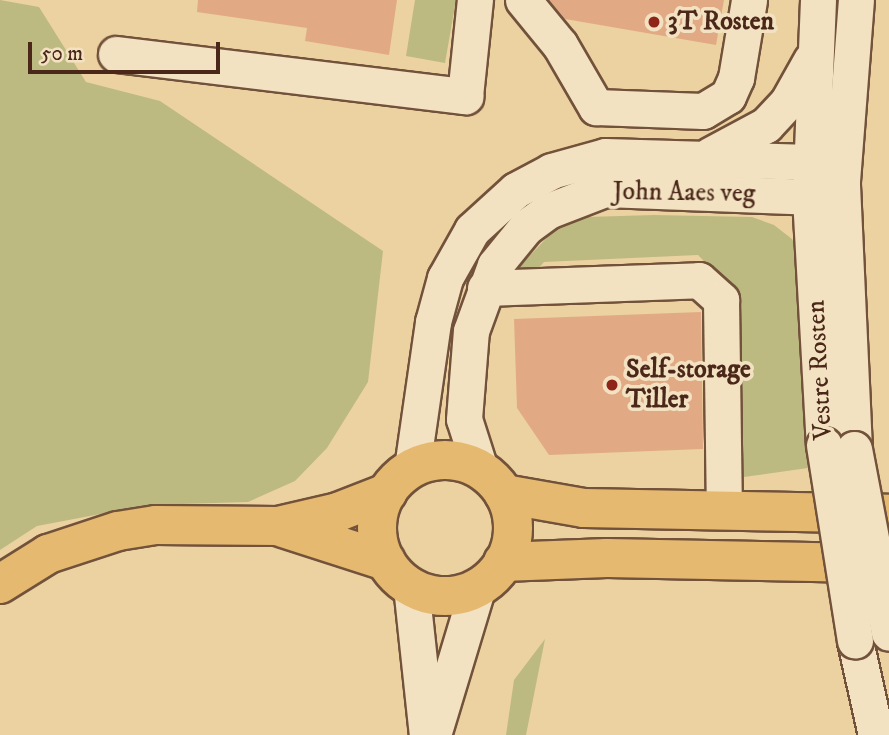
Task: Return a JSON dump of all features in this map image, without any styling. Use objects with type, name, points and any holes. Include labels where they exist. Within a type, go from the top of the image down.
[{"type":"main road","points":[[0,584],[48,554],[118,531],[156,525],[278,526],[338,512],[446,460],[492,482],[584,508],[889,514]]},
{"type":"main road","points":[[398,573],[378,527],[400,480]]},
{"type":"main road","points":[[491,574],[513,528],[492,482]]},
{"type":"main road","points":[[278,526],[398,573],[442,597],[491,574],[607,558],[889,563]]},
{"type":"street","points":[[116,54],[465,96],[475,0]]},
{"type":"street","points":[[523,0],[560,44],[596,107],[703,111],[728,96],[732,88],[749,0]]},
{"type":"street","name":"Vestre Rosten","points":[[818,0],[813,54],[810,197],[839,447],[855,641],[876,735]]},
{"type":"street","name":"Vestre Rosten","points":[[856,0],[842,181],[839,447],[889,633]]},
{"type":"street","name":"John Aaes veg","points":[[706,156],[766,125],[788,101],[813,54]]},
{"type":"street","name":"John Aaes veg","points":[[400,480],[436,303],[459,251],[488,212],[533,180],[571,163],[605,156],[706,156],[811,162],[842,181]]},
{"type":"street","name":"John Aaes veg","points":[[492,482],[464,419],[464,388],[471,331],[485,288],[508,246],[526,227],[548,211],[605,189],[810,197],[842,181]]},
{"type":"street","points":[[485,288],[699,280],[722,300],[724,511]]},
{"type":"street","points":[[398,573],[427,735]]},
{"type":"street","points":[[433,735],[491,574]]},
{"type":"shaded area","points":[[0,0],[39,7],[86,82],[160,101],[383,251],[368,382],[327,448],[295,481],[248,502],[148,505],[37,526],[0,550]]},
{"type":"shaded area","points":[[415,0],[456,0],[445,63],[406,56]]},
{"type":"shaded area","points":[[587,217],[752,217],[774,225],[792,239],[804,264],[808,468],[744,477],[731,289],[698,255],[544,262],[531,277],[518,268],[559,225]]},
{"type":"shaded area","points":[[545,639],[526,735],[506,735],[514,680]]},
{"type":"building","points":[[198,0],[397,0],[389,55],[305,41],[307,28],[197,12]]},
{"type":"building","name":"3T Rosten","points":[[549,0],[724,0],[716,45],[565,19]]},
{"type":"building","points":[[701,312],[703,449],[549,455],[517,408],[514,319]]},
{"type":"place","name":"3T Rosten","points":[[654,22]]},
{"type":"place","name":"Self-storage Tiller","points":[[612,385]]}]
